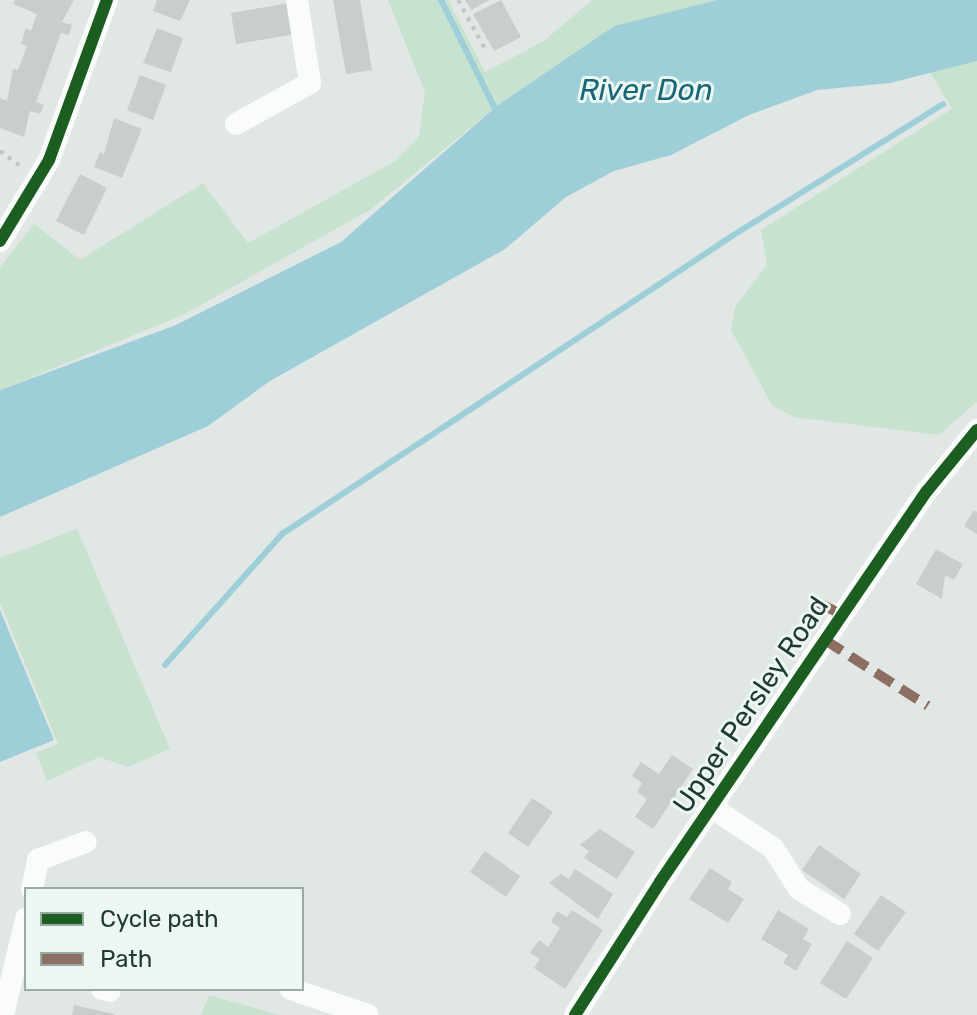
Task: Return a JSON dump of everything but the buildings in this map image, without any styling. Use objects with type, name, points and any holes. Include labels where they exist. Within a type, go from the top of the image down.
[{"type":"street","points":[[0,241],[49,160],[107,0]]},
{"type":"street","points":[[236,124],[310,83],[297,0]]},
{"type":"street","name":"Upper Persley Road","points":[[575,1015],[711,807],[927,491],[977,430]]},
{"type":"street","points":[[711,807],[773,848],[799,889],[840,914]]},
{"type":"street","points":[[32,887],[38,860],[86,842]]},
{"type":"street","points":[[3,1015],[20,968],[24,935]]},
{"type":"street","points":[[297,991],[368,1015]]},
{"type":"path","points":[[458,0],[485,49]]},
{"type":"green space","points":[[388,0],[448,0],[485,72],[544,41],[592,0],[717,0],[614,26],[498,105],[371,209],[183,315],[0,390],[0,267],[34,224],[80,260],[203,183],[248,243],[395,161],[419,137],[425,92]]},
{"type":"green space","points":[[977,61],[977,402],[939,435],[794,417],[772,405],[731,330],[735,307],[767,265],[761,230],[952,109],[928,69]]},
{"type":"green space","points":[[77,529],[170,749],[128,767],[99,757],[47,781],[36,753],[58,744],[0,602],[0,558]]},
{"type":"green space","points":[[209,995],[279,1015],[201,1015]]},
{"type":"water","name":"River Don","points":[[717,0],[977,0],[977,61],[890,83],[817,90],[749,115],[671,155],[614,171],[566,197],[505,249],[270,381],[208,426],[0,517],[0,390],[176,325],[341,242],[498,105],[614,26]]},
{"type":"water","points":[[0,610],[54,740],[0,762]]},
{"type":"waterway","points":[[441,0],[498,115]]},
{"type":"waterway","points":[[165,665],[282,534],[732,236],[943,104]]},
{"type":"marked path","points":[[817,602],[843,615]]},
{"type":"marked path","points":[[825,640],[928,706]]},
{"type":"cycle path","points":[[0,241],[49,160],[107,0]]},
{"type":"cycle path","points":[[575,1015],[660,882],[927,491],[977,430]]}]
